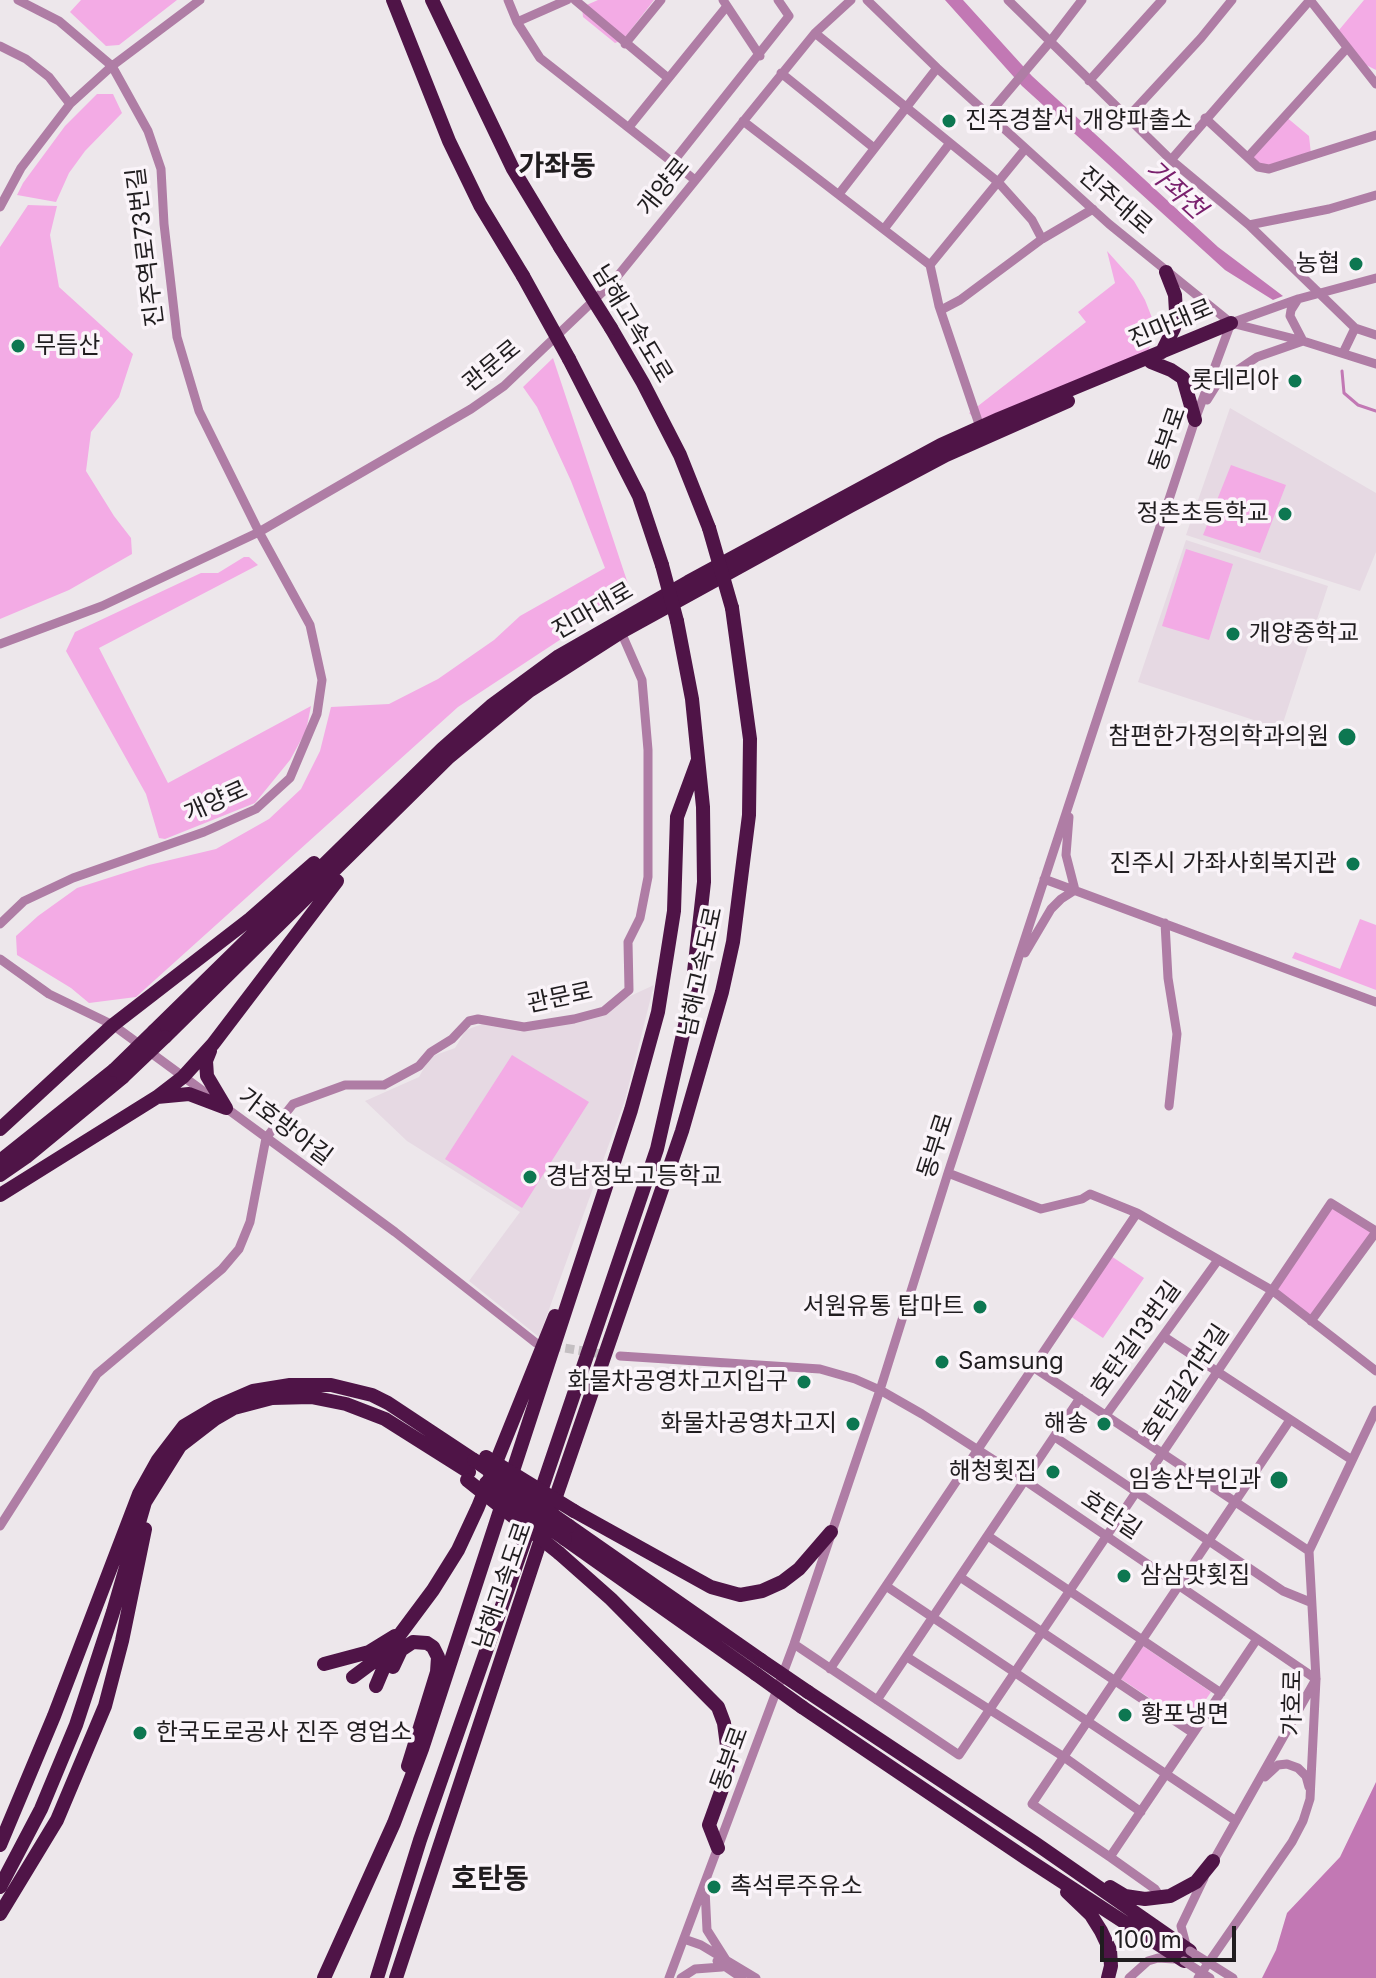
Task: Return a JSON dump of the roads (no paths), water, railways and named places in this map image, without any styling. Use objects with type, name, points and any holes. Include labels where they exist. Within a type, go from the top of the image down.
[{"type":"highway","name":"남해고속도로","points":[[377,1978],[420,1840],[499,1618],[657,1149],[689,1014],[704,882],[700,755],[677,621],[639,496],[569,359],[480,205],[449,141],[393,0]]},
{"type":"highway","name":"남해고속도로","points":[[396,1978],[536,1555],[682,1131],[722,992],[742,881],[749,815],[750,739],[732,608],[709,528],[680,455],[643,383],[513,169],[432,0]]},
{"type":"highway","points":[[1162,352],[1174,328],[1176,312],[1175,295],[1166,272]]},
{"type":"highway","name":"진마대로","points":[[160,1034],[351,838],[461,732],[559,656],[831,503],[980,427],[1231,323]]},
{"type":"highway","name":"진마대로","points":[[160,1034],[449,757],[498,715],[565,666],[621,632],[946,455],[1231,323]]},
{"type":"highway","points":[[1151,362],[1183,378],[1195,420]]},
{"type":"highway","points":[[324,1978],[405,1793],[631,1110],[658,1012],[674,911],[677,817],[700,755]]},
{"type":"highway","points":[[0,1195],[157,1097],[183,1077],[213,1044],[327,892],[393,824],[397,808]]},
{"type":"highway","points":[[0,1129],[113,1025],[250,919],[326,853],[351,838]]},
{"type":"highway","points":[[0,1175],[26,1157],[160,1034]]},
{"type":"highway","points":[[213,1044],[205,1068],[226,1108]]},
{"type":"highway","points":[[0,1161],[119,1073]]},
{"type":"highway","points":[[157,1097],[189,1094],[226,1108]]},
{"type":"highway","points":[[353,1677],[391,1648],[433,1590],[464,1535],[585,1250]]},
{"type":"highway","points":[[0,1845],[54,1716],[139,1494],[158,1460],[184,1426],[207,1411],[253,1391],[312,1384],[331,1385],[372,1395],[472,1466],[564,1539],[759,1667],[808,1692],[1035,1843],[1187,1956]]},
{"type":"highway","points":[[0,1887],[41,1809],[76,1725],[145,1502],[180,1446],[234,1408],[255,1402],[311,1397],[346,1404],[431,1439]]},
{"type":"highway","points":[[472,1466],[574,1511],[711,1587],[732,1594],[755,1593],[782,1582],[799,1569],[831,1532]]},
{"type":"highway","points":[[0,1914],[57,1820],[105,1706],[145,1533],[145,1502]]},
{"type":"highway","points":[[564,1539],[590,1578],[718,1707],[724,1723],[729,1761],[709,1825],[718,1848]]},
{"type":"highway","points":[[334,1664],[369,1652],[405,1628]]},
{"type":"highway","points":[[391,1648],[380,1688],[405,1645],[420,1642],[433,1647],[438,1657],[437,1672],[412,1748],[405,1793]]},
{"type":"highway","points":[[759,1667],[802,1707],[1027,1859],[1187,1956]]},
{"type":"highway","points":[[1035,1843],[1125,1896],[1161,1898],[1183,1891],[1196,1882],[1213,1861]]},
{"type":"highway","points":[[1027,1859],[1091,1915],[1110,1950],[1108,1978]]},
{"type":"street","name":"진주역로73번길","points":[[18,0],[59,21],[112,66],[148,131],[161,169],[177,337],[199,411],[259,532]]},
{"type":"street","points":[[0,207],[21,168],[70,104],[112,66],[200,0]]},
{"type":"street","points":[[508,0],[517,22],[540,58],[695,180]]},
{"type":"street","points":[[517,22],[567,0]]},
{"type":"street","points":[[575,0],[668,78]]},
{"type":"street","points":[[625,44],[661,0]]},
{"type":"street","points":[[673,162],[789,16],[778,0]]},
{"type":"street","name":"개양로","points":[[573,321],[612,283],[815,33],[851,0]]},
{"type":"street","name":"진주대로","points":[[867,0],[1025,149],[1166,272],[1231,323],[1376,364]]},
{"type":"street","points":[[1008,0],[1171,160],[1249,225],[1355,328],[1376,335]]},
{"type":"street","points":[[988,115],[1082,0]]},
{"type":"street","points":[[1089,81],[1162,0]]},
{"type":"street","points":[[1128,117],[1232,0]]},
{"type":"street","points":[[1171,160],[1310,0],[1376,84]]},
{"type":"street","points":[[629,127],[725,3],[760,56]]},
{"type":"street","points":[[815,33],[998,182],[1032,220],[1042,239]]},
{"type":"street","points":[[0,46],[26,59],[49,77],[70,104]]},
{"type":"street","points":[[1248,157],[1347,48]]},
{"type":"street","points":[[839,194],[937,68]]},
{"type":"street","points":[[781,73],[874,148]]},
{"type":"street","points":[[1205,118],[1258,167],[1269,169],[1376,135]]},
{"type":"street","points":[[743,121],[930,265],[941,310],[980,427]]},
{"type":"street","points":[[884,229],[950,143]]},
{"type":"street","points":[[930,265],[1025,149]]},
{"type":"street","points":[[1249,225],[1329,209],[1376,195]]},
{"type":"street","points":[[941,310],[960,300],[1042,239],[1093,209]]},
{"type":"street","points":[[1231,323],[1298,299],[1376,278]]},
{"type":"street","points":[[1195,420],[1217,384],[1257,357],[1303,341],[1290,316],[1298,299]]},
{"type":"street","name":"관문로","points":[[0,644],[102,606],[259,532],[504,386],[573,321]]},
{"type":"street","name":"동부로","points":[[669,1978],[794,1644],[880,1390],[1195,420],[1231,323]]},
{"type":"street","points":[[1343,353],[1355,328]]},
{"type":"street","name":"개양로","points":[[0,924],[24,901],[73,878],[204,832],[256,809],[290,778],[317,714],[322,680],[310,625],[259,532]]},
{"type":"street","name":"관문로","points":[[266,1138],[293,1104],[345,1085],[384,1085],[419,1066],[469,1021],[478,1019],[524,1027],[574,1019],[604,1011],[629,990],[628,942],[640,918],[648,877],[648,750],[642,680],[621,632]]},
{"type":"street","points":[[1074,787],[1066,855],[1075,890]]},
{"type":"street","points":[[1044,879],[1376,1002]]},
{"type":"street","points":[[1016,970],[1051,909],[1075,890]]},
{"type":"street","points":[[1165,923],[1168,978],[1177,1034],[1169,1106]]},
{"type":"street","name":"가호방아길","points":[[0,959],[49,994],[113,1025],[395,1232],[536,1343]]},
{"type":"street","points":[[0,1526],[97,1374],[222,1269],[239,1249],[250,1222],[266,1138]]},
{"type":"street","points":[[948,1173],[1041,1209],[1082,1199],[1090,1194],[1137,1213],[1273,1291],[1376,1371]]},
{"type":"street","name":"호탄길21번길","points":[[877,1700],[959,1755],[1331,1203],[1376,1232]]},
{"type":"street","points":[[830,1669],[1137,1213]]},
{"type":"street","points":[[1311,1321],[1376,1232]]},
{"type":"street","name":"호탄길13번길","points":[[877,1700],[1080,1398],[1106,1415],[1218,1260]]},
{"type":"street","points":[[1163,1336],[1352,1460]]},
{"type":"street","points":[[620,1356],[820,1369],[880,1390]]},
{"type":"street","points":[[1033,1367],[1080,1398]]},
{"type":"street","name":"호탄길","points":[[880,1390],[1025,1481],[1316,1679]]},
{"type":"street","name":"가호로","points":[[1198,1978],[1292,1842],[1303,1821],[1311,1790],[1316,1679],[1309,1551],[1376,1410]]},
{"type":"street","points":[[1106,1415],[1309,1551]]},
{"type":"street","points":[[1161,1898],[1155,1889],[1032,1804],[1290,1420]]},
{"type":"street","points":[[1055,1437],[1283,1591],[1310,1602]]},
{"type":"street","points":[[988,1536],[1221,1693]]},
{"type":"street","points":[[960,1577],[1193,1733]]},
{"type":"street","points":[[886,1586],[1236,1821]]},
{"type":"street","points":[[1110,1857],[1257,1639]]},
{"type":"street","points":[[794,1644],[877,1700]]},
{"type":"street","points":[[907,1657],[1064,1757],[1141,1812]]},
{"type":"street","points":[[1210,1978],[1187,1956],[1181,1926],[1185,1913],[1316,1679]]},
{"type":"street","points":[[1246,1802],[1269,1771],[1278,1765],[1298,1768],[1306,1776],[1311,1790]]},
{"type":"street","points":[[704,1884],[707,1930],[726,1964]]},
{"type":"street","points":[[684,1939],[701,1945],[742,1978]]},
{"type":"street","points":[[1129,1978],[1136,1970],[1158,1958],[1187,1956],[1233,1978]]},
{"type":"street","points":[[681,1978],[695,1969],[726,1964],[756,1978]]},
{"type":"waterway","name":"가좌천","points":[[1342,371],[1344,393],[1358,405],[1376,411]]},
{"type":"tunnel","points":[[552,1346],[608,1355]]},
{"type":"place","name":"진주경찰서 개양파출소","points":[[949,121]]},
{"type":"place","name":"농협","points":[[1356,264]]},
{"type":"place","name":"무듬산","points":[[18,346]]},
{"type":"place","name":"롯데리아","points":[[1295,381]]},
{"type":"place","name":"정촌초등학교","points":[[1285,514]]},
{"type":"place","name":"개양중학교","points":[[1233,634]]},
{"type":"place","name":"참편한가정의학과의원","points":[[1347,737]]},
{"type":"place","name":"진주시 가좌사회복지관","points":[[1353,864]]},
{"type":"place","name":"경남정보고등학교","points":[[530,1177]]},
{"type":"place","name":"서원유통 탑마트","points":[[980,1307]]},
{"type":"place","name":"Samsung","points":[[942,1362]]},
{"type":"place","name":"화물차공영차고지입구","points":[[804,1382]]},
{"type":"place","name":"화물차공영차고지","points":[[853,1424]]},
{"type":"place","name":"해송","points":[[1104,1424]]},
{"type":"place","name":"해청횟집","points":[[1053,1472]]},
{"type":"place","name":"임송산부인과","points":[[1279,1480]]},
{"type":"place","name":"삼삼맛횟집","points":[[1124,1576]]},
{"type":"place","name":"황포냉면","points":[[1125,1715]]},
{"type":"place","name":"한국도로공사 진주 영업소","points":[[140,1733]]},
{"type":"place","name":"촉석루주유소","points":[[714,1887]]},
{"type":"district","name":"가좌동","points":[[557,167]]},
{"type":"district","name":"호탄동","points":[[490,1880]]}]
